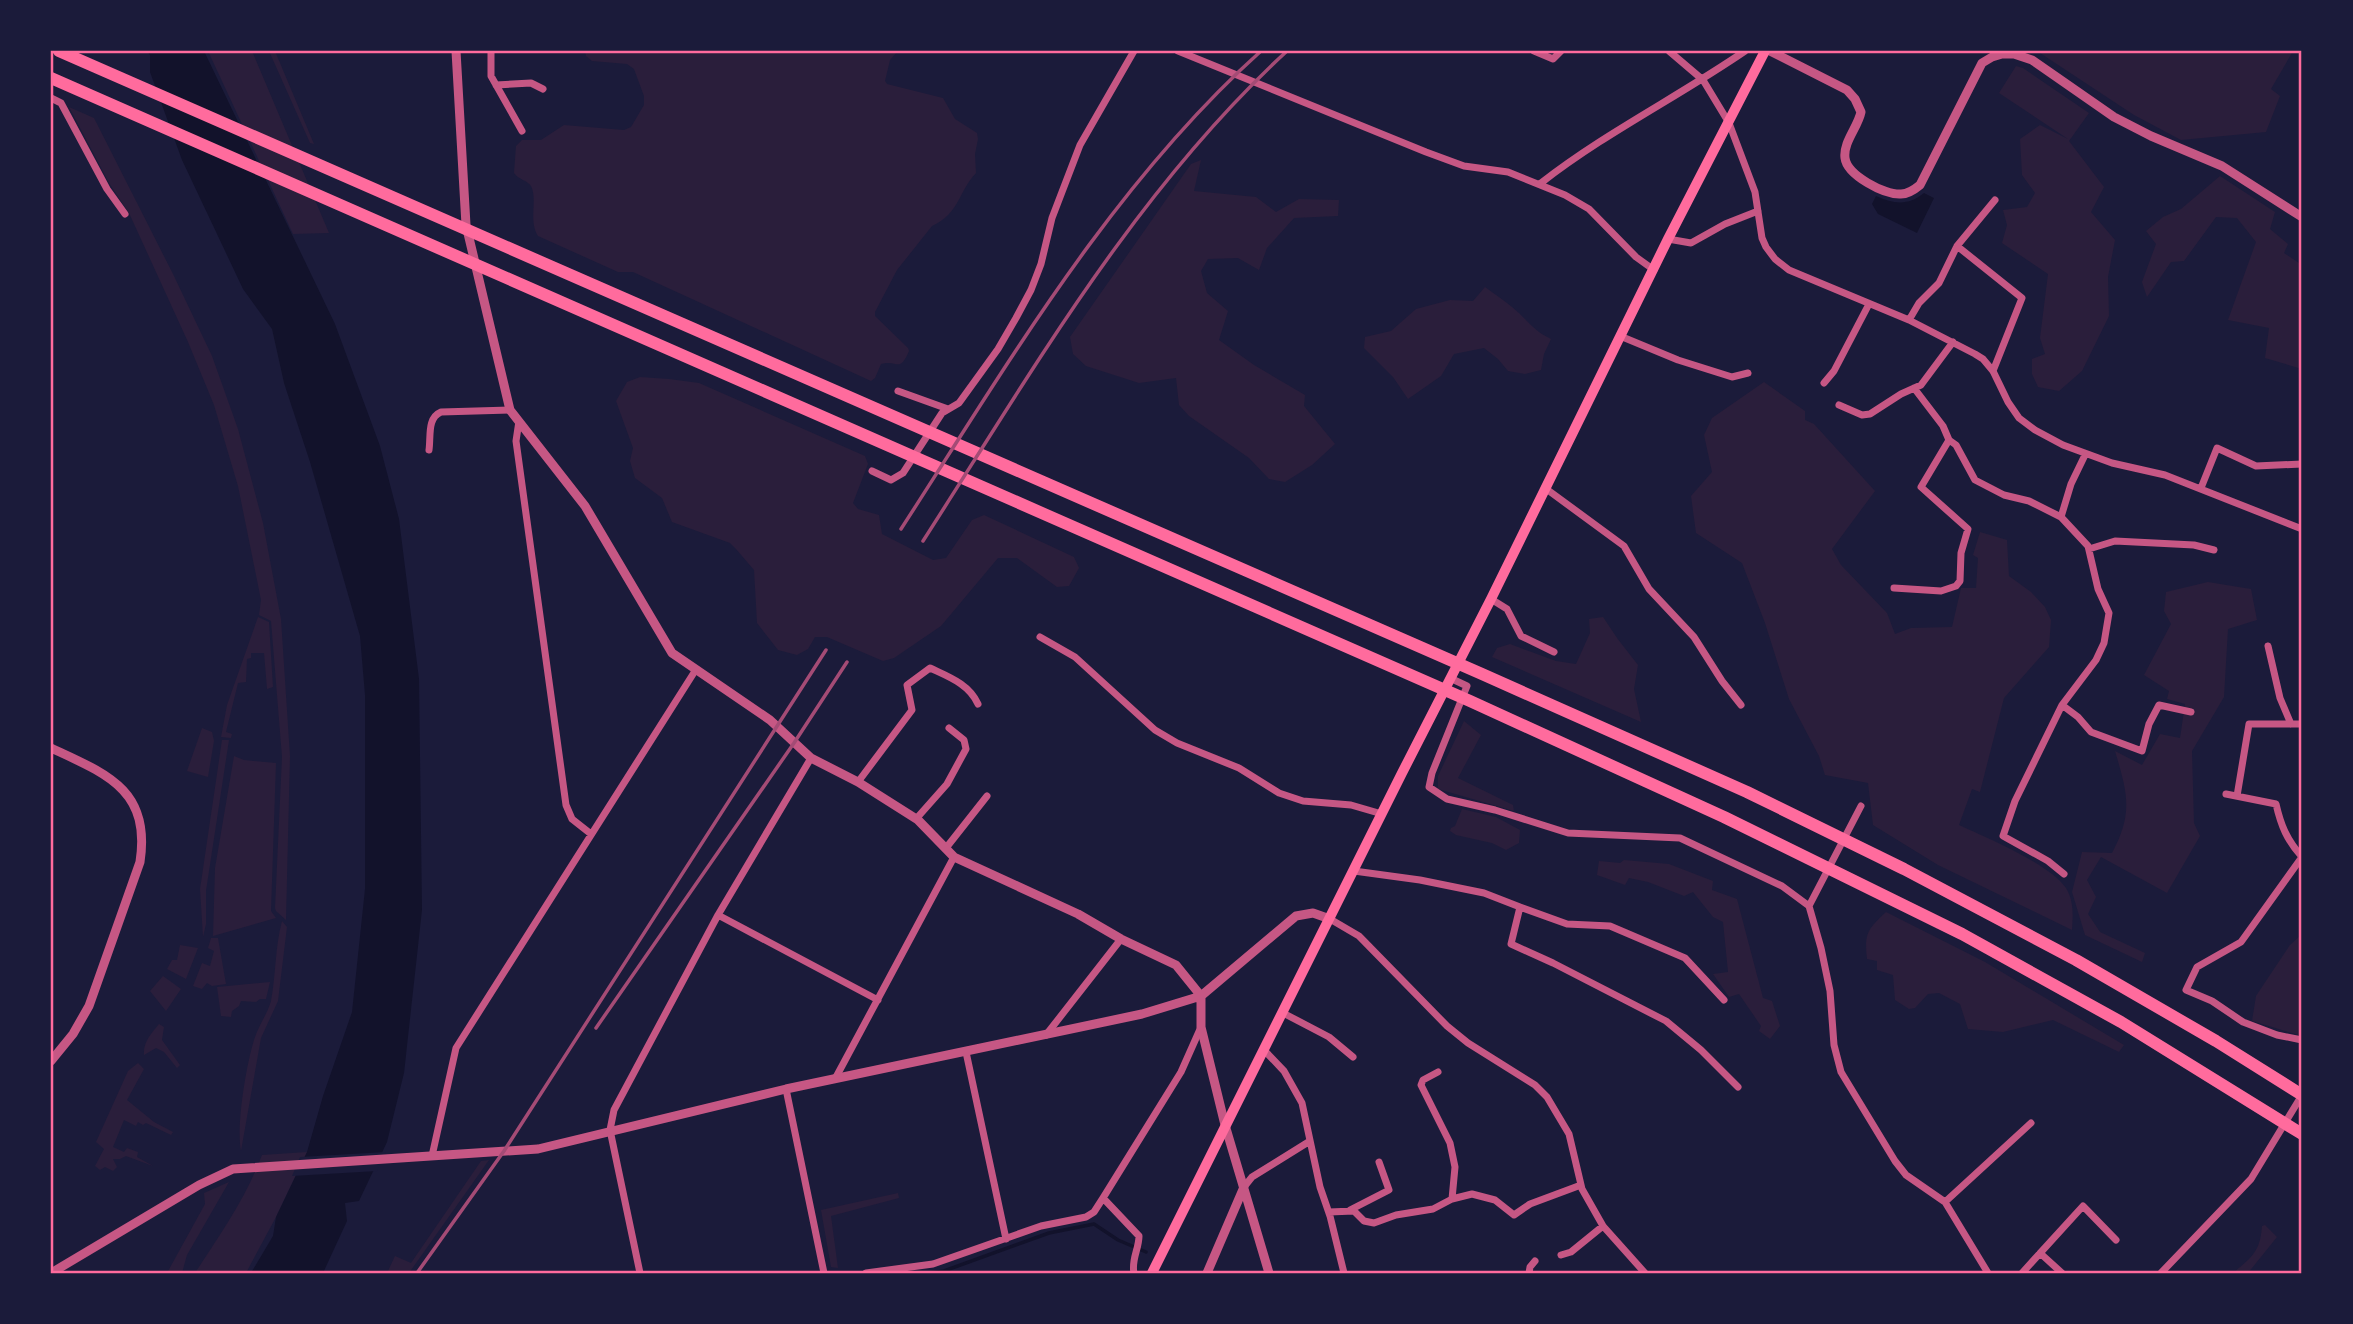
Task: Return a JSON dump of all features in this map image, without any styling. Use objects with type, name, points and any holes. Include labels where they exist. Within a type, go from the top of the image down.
[{"type":"highway","points":[[59,51],[1747,792],[1904,869],[2076,960],[2216,1041],[2302,1095]]},
{"type":"highway","points":[[51,78],[1470,701],[1724,817],[1962,934],[2121,1022],[2302,1134]]},
{"type":"main road","points":[[1152,1273],[1491,599],[1668,239],[1768,51]]},
{"type":"street","points":[[456,51],[466,225],[510,410],[585,506],[666,645],[695,671],[770,720],[811,758],[858,782],[916,819],[954,857],[1078,914],[1121,939],[1176,965],[1201,996],[1201,1027],[1225,1125],[1269,1273]]},
{"type":"street","points":[[491,51],[491,76],[522,131]]},
{"type":"street","points":[[872,471],[891,480],[903,473],[942,414],[959,403],[998,349],[1031,290],[1049,238],[1052,218],[1080,145],[1134,51]]},
{"type":"street","points":[[1178,51],[1438,157],[1464,166],[1508,172],[1541,183],[1589,209],[1636,257],[1654,270]]},
{"type":"street","points":[[1534,51],[1553,59],[1561,51]]},
{"type":"street","points":[[1669,51],[1703,80],[1729,123],[1755,192],[1762,238],[1775,258],[1790,270],[1909,320],[1983,359],[1993,371],[2019,418],[2035,430],[2085,455],[2165,475],[2302,529]]},
{"type":"street","points":[[1541,183],[1574,158],[1703,80],[1745,51]]},
{"type":"street","points":[[1768,51],[1852,94],[1861,112],[1845,148],[1846,162],[1853,174],[1889,193],[1909,192],[1920,185],[1982,63],[1992,57],[2014,54],[2032,60],[2114,117],[2222,166],[2302,217]]},
{"type":"street","points":[[496,85],[531,83],[543,89]]},
{"type":"street","points":[[51,98],[61,103],[107,189],[125,214]]},
{"type":"street","points":[[1909,320],[1919,303],[1939,283],[1957,246],[1995,200]]},
{"type":"street","points":[[1668,239],[1691,243],[1725,224],[1758,211]]},
{"type":"street","points":[[1957,246],[2022,298],[1993,371]]},
{"type":"street","points":[[1824,383],[1869,304]]},
{"type":"street","points":[[1620,335],[1678,360],[1732,377],[1748,373]]},
{"type":"street","points":[[1839,405],[1862,415],[1870,414],[1921,385],[1953,342]]},
{"type":"street","points":[[1914,388],[1943,426],[1949,440],[1956,445],[1975,480],[2004,495],[2029,501],[2061,517],[2089,549],[2098,589],[2109,613],[2104,643],[2096,660],[2062,705],[2015,800],[2003,835],[2048,861],[2064,874]]},
{"type":"street","points":[[898,391],[948,409]]},
{"type":"street","points":[[429,450],[431,421],[441,412],[510,410]]},
{"type":"street","points":[[519,421],[516,441],[566,805],[572,819],[591,834]]},
{"type":"street","points":[[1894,588],[1941,591],[1956,586],[1960,581],[1961,553],[1968,529],[1921,487],[1949,440]]},
{"type":"street","points":[[2201,488],[2217,449],[2256,466],[2302,464]]},
{"type":"street","points":[[2061,517],[2071,484],[2085,455]]},
{"type":"street","points":[[1545,488],[1624,545],[1649,589],[1694,637],[1741,705]]},
{"type":"street","points":[[2089,549],[2115,541],[2194,545],[2214,550]]},
{"type":"street","points":[[1491,599],[1507,609],[1521,636],[1554,652]]},
{"type":"street","points":[[1040,637],[1075,657],[1155,730],[1177,743],[1240,768],[1279,793],[1303,801],[1351,804],[1382,814]]},
{"type":"street","points":[[2268,646],[2280,698],[2291,724]]},
{"type":"street","points":[[858,782],[912,710],[907,685],[930,668],[958,681],[974,694],[978,704]]},
{"type":"street","points":[[432,1156],[456,1048],[695,671]]},
{"type":"street","points":[[1450,678],[1467,686],[1432,773],[1429,787],[1447,799],[1495,810],[1568,833],[1680,838],[1782,886],[1810,906],[1830,991],[1834,1045],[1841,1072],[1895,1161],[1906,1175],[1945,1202],[1988,1273]]},
{"type":"street","points":[[2062,705],[2078,717],[2091,732],[2142,751],[2149,724],[2159,705],[2190,712]]},
{"type":"street","points":[[2237,796],[2249,724],[2302,724]]},
{"type":"street","points":[[916,819],[947,784],[966,749],[964,740],[949,728]]},
{"type":"street","points":[[51,748],[101,772],[122,788],[133,803],[141,822],[143,844],[140,862],[89,1006],[73,1034],[51,1061]]},
{"type":"street","points":[[640,1273],[610,1130],[611,1119],[620,1096],[718,915],[811,758]]},
{"type":"street","points":[[2226,794],[2276,804],[2288,841],[2302,857],[2241,942],[2197,967],[2186,990],[2212,1002],[2243,1022],[2277,1035],[2302,1040]]},
{"type":"street","points":[[946,848],[987,796]]},
{"type":"street","points":[[1810,906],[1861,806]]},
{"type":"street","points":[[835,1079],[954,857]]},
{"type":"street","points":[[1354,871],[1420,880],[1484,893],[1567,924],[1610,926],[1685,958],[1724,1000]]},
{"type":"street","points":[[1520,907],[1511,944],[1666,1021],[1701,1050],[1738,1087]]},
{"type":"street","points":[[51,1273],[222,1172],[243,1168],[538,1149],[786,1089],[1142,1014],[1201,996],[1296,916],[1313,913],[1330,919],[1359,936],[1447,1026],[1541,1091],[1559,1114],[1569,1134],[1581,1185],[1603,1226],[1645,1273]]},
{"type":"street","points":[[718,915],[878,1000]]},
{"type":"street","points":[[1046,1035],[1121,939]]},
{"type":"street","points":[[1283,1013],[1329,1037],[1353,1056]]},
{"type":"street","points":[[866,1273],[933,1264],[1041,1226],[1086,1217],[1094,1212],[1181,1072],[1201,1027]]},
{"type":"street","points":[[1264,1050],[1284,1071],[1302,1103],[1320,1187],[1344,1273]]},
{"type":"street","points":[[966,1052],[1006,1239]]},
{"type":"street","points":[[1438,1072],[1423,1080],[1421,1085],[1450,1143],[1455,1167],[1451,1199]]},
{"type":"street","points":[[786,1089],[824,1273]]},
{"type":"street","points":[[2161,1273],[2251,1179],[2302,1095]]},
{"type":"street","points":[[1945,1202],[2031,1123]]},
{"type":"street","points":[[1207,1273],[1244,1187],[1252,1177],[1310,1141]]},
{"type":"street","points":[[1329,1212],[1349,1210],[1389,1190],[1379,1162]]},
{"type":"street","points":[[1349,1210],[1354,1211],[1364,1221],[1374,1223],[1396,1215],[1433,1209],[1451,1199],[1472,1194],[1495,1200],[1514,1215],[1530,1204],[1581,1185]]},
{"type":"street","points":[[1103,1198],[1139,1236],[1139,1245],[1132,1265],[1134,1273]]},
{"type":"street","points":[[2022,1273],[2083,1206],[2116,1240]]},
{"type":"street","points":[[1561,1255],[1571,1252],[1603,1226]]},
{"type":"street","points":[[2040,1254],[2062,1273]]},
{"type":"street","points":[[1530,1273],[1530,1267],[1535,1261]]},
{"type":"shaded area","points":[[147,51],[204,51],[335,324],[380,446],[399,519],[419,679],[422,910],[404,1073],[387,1142],[359,1201],[345,1203],[347,1221],[323,1273],[251,1273],[273,1236],[276,1217],[307,1152],[352,1012],[365,889],[365,695],[360,636],[310,462],[284,383],[272,329],[243,289],[182,160],[150,72],[150,55]]},
{"type":"shaded area","points":[[208,51],[252,51],[329,233],[293,234]]},
{"type":"shaded area","points":[[269,51],[275,51],[314,144],[310,143]]},
{"type":"shaded area","points":[[585,51],[898,51],[890,60],[885,81],[887,84],[943,98],[955,119],[977,133],[978,139],[975,154],[976,173],[953,209],[932,226],[897,270],[875,312],[875,316],[908,348],[903,362],[881,364],[871,381],[633,272],[618,272],[538,236],[534,223],[534,197],[531,186],[514,173],[516,146],[522,140],[541,140],[564,125],[624,130],[631,127],[644,105],[644,96],[634,69],[627,64],[592,61]]},
{"type":"shaded area","points":[[2037,51],[2293,51],[2271,89],[2280,96],[2266,132],[2181,140],[2134,115]]},
{"type":"shaded area","points":[[2016,66],[2023,68],[2089,113],[2069,141],[2104,187],[2091,212],[2115,240],[2108,277],[2109,316],[2082,371],[2059,391],[2038,387],[2032,374],[2032,359],[2045,354],[2040,338],[2048,274],[2002,243],[2007,225],[2003,210],[2027,207],[2035,193],[2022,175],[2020,139],[2040,125],[2068,139],[1999,93]]},
{"type":"shaded area","points":[[69,107],[94,118],[212,356],[238,429],[263,523],[281,619],[290,756],[286,920],[275,908],[282,757],[271,621],[259,615],[261,600],[238,486],[214,405],[188,342],[129,213],[109,183]]},
{"type":"shaded area","points":[[1201,160],[1194,191],[1256,197],[1276,212],[1299,199],[1339,200],[1338,216],[1294,218],[1267,248],[1259,270],[1238,258],[1208,259],[1201,271],[1207,293],[1228,311],[1219,340],[1254,365],[1305,395],[1304,406],[1335,444],[1312,465],[1285,482],[1269,479],[1249,458],[1189,416],[1179,405],[1176,378],[1139,383],[1086,366],[1073,354],[1070,337],[1191,164]]},
{"type":"shaded area","points":[[2220,176],[2275,212],[2270,229],[2288,244],[2284,253],[2302,265],[2302,369],[2265,358],[2269,328],[2228,320],[2256,242],[2237,218],[2216,217],[2184,261],[2171,262],[2147,297],[2142,282],[2156,244],[2146,231],[2163,217],[2181,209]]},
{"type":"shaded area","points":[[1924,193],[1934,198],[1917,233],[1878,214],[1872,204],[1876,196],[1889,201],[1907,202]]},
{"type":"shaded area","points":[[1485,287],[1551,339],[1541,370],[1525,374],[1508,371],[1484,348],[1454,354],[1441,376],[1408,399],[1393,377],[1364,348],[1365,337],[1391,331],[1416,309],[1450,300],[1473,301]]},
{"type":"shaded area","points":[[640,377],[699,383],[865,456],[868,464],[853,503],[858,509],[879,515],[882,534],[933,560],[946,558],[972,520],[984,515],[1074,557],[1079,568],[1069,586],[1057,587],[1017,558],[998,558],[941,626],[894,658],[883,661],[827,637],[815,637],[808,649],[797,655],[778,650],[757,623],[754,570],[730,543],[672,522],[662,498],[635,478],[630,461],[633,448],[616,401],[627,382]]},
{"type":"shaded area","points":[[1764,382],[1805,411],[1805,420],[1814,424],[1875,491],[1832,549],[1841,565],[1887,613],[1895,634],[1911,628],[1952,627],[1961,588],[1976,588],[1978,558],[1973,555],[1980,532],[2007,540],[2009,576],[2031,592],[2045,607],[2051,620],[2049,647],[2004,698],[1980,792],[1972,789],[1959,825],[2016,852],[2058,879],[2070,898],[2072,930],[1938,865],[1873,825],[1868,783],[1825,775],[1819,756],[1789,699],[1765,623],[1742,563],[1696,533],[1691,496],[1712,472],[1704,435],[1712,418]]},
{"type":"shaded area","points":[[2208,582],[2251,589],[2257,620],[2228,629],[2224,697],[2192,751],[2194,823],[2200,836],[2167,893],[2101,857],[2087,880],[2096,897],[2088,914],[2100,932],[2145,953],[2142,962],[2085,935],[2072,892],[2082,852],[2112,853],[2123,826],[2126,814],[2125,790],[2115,751],[2142,765],[2160,734],[2180,738],[2185,704],[2167,699],[2169,691],[2144,675],[2171,624],[2164,611],[2166,592]]},
{"type":"shaded area","points":[[258,617],[269,622],[273,687],[267,689],[264,653],[251,653],[251,658],[247,659],[246,682],[238,683],[226,732],[232,734],[231,738],[221,737],[227,705]]},
{"type":"shaded area","points":[[1603,617],[1638,665],[1634,689],[1641,722],[1492,657],[1497,648],[1510,644],[1556,661],[1576,664],[1590,633],[1589,619]]},
{"type":"shaded area","points":[[1464,721],[1481,735],[1458,778],[1513,805],[1514,811],[1438,789],[1438,776]]},
{"type":"shaded area","points":[[202,728],[212,732],[214,741],[208,777],[187,771]]},
{"type":"shaded area","points":[[222,740],[229,740],[206,891],[206,924],[203,937],[200,889]]},
{"type":"shaded area","points":[[234,756],[244,760],[276,763],[271,911],[276,918],[213,936],[215,868]]},
{"type":"shaded area","points":[[1462,809],[1496,817],[1520,830],[1519,843],[1506,850],[1492,843],[1456,835],[1450,831]]},
{"type":"shaded area","points":[[1624,860],[1669,864],[1713,881],[1712,890],[1737,899],[1763,998],[1772,1001],[1780,1026],[1770,1039],[1759,1031],[1761,1026],[1739,994],[1729,997],[1713,974],[1728,972],[1723,922],[1713,917],[1693,892],[1684,896],[1648,882],[1629,878],[1625,885],[1597,875],[1599,861],[1620,863]]},
{"type":"shaded area","points":[[1886,912],[1985,962],[2124,1045],[2119,1052],[2053,1020],[2003,1032],[1968,1029],[1960,1004],[1939,993],[1928,994],[1915,1008],[1909,1009],[1895,1000],[1893,975],[1877,970],[1877,961],[1867,959],[1866,943],[1869,932]]},
{"type":"shaded area","points":[[282,921],[287,927],[278,1001],[261,1038],[241,1151],[240,1127],[245,1080],[254,1040],[271,1001]]},
{"type":"shaded area","points":[[2302,934],[2302,1036],[2252,1021],[2256,996],[2290,945]]},
{"type":"shaded area","points":[[211,938],[218,938],[226,984],[212,986],[207,983],[202,989],[193,986],[202,963],[210,966],[214,951],[208,948]]},
{"type":"shaded area","points":[[180,945],[198,948],[186,979],[167,969],[172,960],[177,960]]},
{"type":"shaded area","points":[[163,976],[181,989],[166,1011],[150,991]]},
{"type":"shaded area","points":[[270,982],[266,999],[256,1002],[241,1001],[232,1011],[231,1017],[221,1016],[217,987]]},
{"type":"shaded area","points":[[159,1024],[164,1027],[162,1040],[180,1065],[177,1068],[164,1052],[156,1048],[144,1055],[146,1042]]},
{"type":"shaded area","points":[[138,1063],[144,1069],[127,1100],[154,1122],[173,1132],[171,1135],[146,1123],[143,1125],[138,1122],[136,1126],[124,1120],[113,1147],[124,1152],[127,1148],[138,1152],[137,1157],[153,1166],[126,1156],[113,1159],[117,1167],[113,1171],[105,1167],[100,1170],[95,1166],[104,1149],[96,1142],[128,1071]]},
{"type":"shaded area","points":[[307,1152],[246,1273],[195,1273],[240,1201],[262,1155]]},
{"type":"shaded area","points":[[489,1160],[409,1273],[387,1273],[395,1256],[411,1263],[481,1161]]},
{"type":"shaded area","points":[[229,1182],[187,1255],[182,1273],[167,1273],[205,1204],[204,1193]]},
{"type":"shaded area","points":[[898,1193],[899,1198],[831,1216],[838,1268],[831,1267],[821,1210]]},
{"type":"shaded area","points":[[2265,1225],[2277,1237],[2248,1273],[2233,1273],[2254,1253],[2262,1226]]},
{"type":"pier","points":[[386,1152],[377,1171],[292,1176],[300,1157]]},
{"type":"waterway","points":[[930,1273],[944,1271],[1049,1233],[1094,1224],[1118,1240],[1146,1252]]},
{"type":"railway","points":[[901,529],[1023,340],[1110,217],[1207,103],[1261,51]]},
{"type":"railway","points":[[923,541],[1047,347],[1134,222],[1182,162],[1233,105],[1287,51]]},
{"type":"railway","points":[[417,1273],[504,1151],[826,650]]},
{"type":"railway","points":[[596,1028],[794,743],[847,662]]}]
